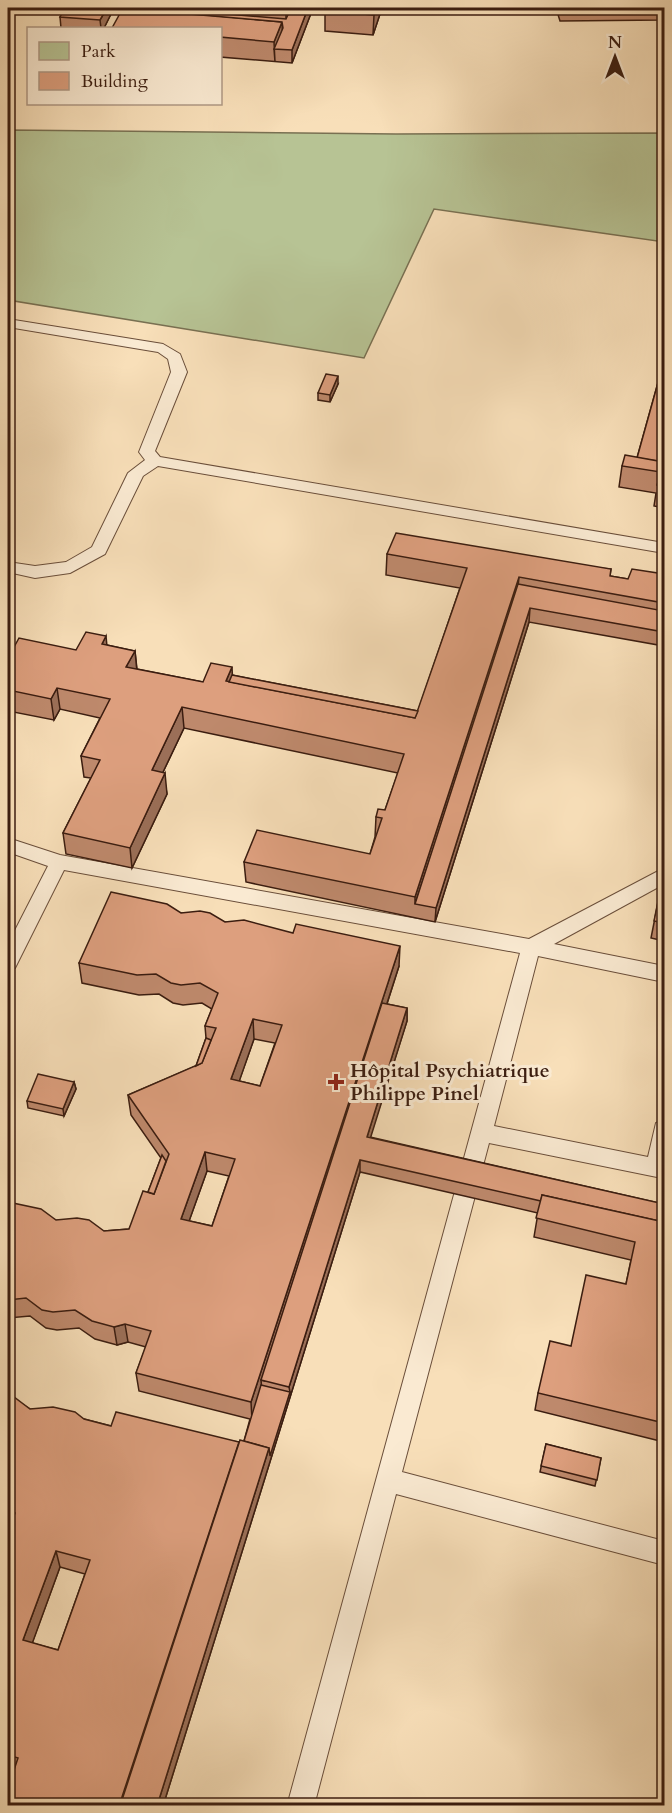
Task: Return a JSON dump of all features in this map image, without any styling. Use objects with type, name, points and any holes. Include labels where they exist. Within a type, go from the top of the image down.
[{"type":"lane","points":[[8,10],[12,8]]},
{"type":"lane","points":[[8,323],[163,348],[175,357],[179,372],[147,452],[155,461],[664,548]]},
{"type":"lane","points":[[8,567],[35,572],[70,567],[99,550],[136,473],[155,461]]},
{"type":"lane","points":[[8,845],[59,862],[531,947],[664,975]]},
{"type":"lane","points":[[8,962],[59,862]]},
{"type":"lane","points":[[300,1806],[531,947],[664,875]]},
{"type":"lane","points":[[481,1132],[657,1168],[664,1129]]},
{"type":"lane","points":[[388,1480],[664,1553]]},
{"type":"green space","points":[[8,130],[396,134],[664,133],[664,242],[434,209],[364,358],[8,300]]},
{"type":"building","points":[[65,8],[107,8],[100,20],[60,17]]},
{"type":"building","points":[[123,8],[189,8],[186,13],[282,22],[274,42],[222,37],[222,27],[113,27]]},
{"type":"building","points":[[233,8],[288,8],[286,12]]},
{"type":"building","points":[[291,8],[308,8],[292,50],[274,49],[283,28],[282,22],[190,14],[191,11],[286,19]]},
{"type":"building","points":[[327,8],[376,8],[374,15],[325,11]]},
{"type":"building","points":[[664,361],[664,462],[637,458]]},
{"type":"building","points":[[326,374],[338,376],[330,395],[318,393]]},
{"type":"building","points":[[625,455],[664,462],[664,487],[657,485],[661,472],[622,466]]},
{"type":"building","points":[[396,533],[611,569],[610,576],[628,579],[632,569],[664,574],[664,603],[519,577],[415,897],[244,862],[257,830],[370,854],[382,818],[376,817],[378,809],[385,810],[404,754],[182,707],[152,770],[165,773],[130,848],[63,833],[100,760],[81,756],[110,699],[57,688],[51,699],[8,690],[8,658],[19,638],[76,650],[86,632],[106,636],[102,644],[135,651],[126,667],[203,682],[211,663],[232,667],[226,681],[415,718],[467,568],[387,554]]},
{"type":"building","points":[[518,584],[664,611],[664,632],[530,608],[436,908],[415,904]]},
{"type":"building","points":[[232,675],[418,711],[415,718],[229,682]]},
{"type":"building","points":[[664,872],[664,923],[654,921]]},
{"type":"building","points":[[111,892],[167,904],[181,913],[200,911],[210,913],[225,922],[244,920],[293,933],[296,924],[400,946],[251,1402],[136,1373],[151,1331],[125,1324],[114,1327],[92,1321],[75,1310],[53,1312],[42,1310],[26,1298],[8,1300],[8,1202],[41,1209],[56,1220],[77,1218],[89,1220],[104,1231],[129,1229],[143,1191],[154,1194],[169,1154],[128,1095],[202,1063],[216,1028],[205,1026],[218,993],[200,983],[181,985],[171,983],[156,974],[137,975],[79,963]],"holes":[[[253,1019],[282,1025],[260,1086],[231,1079]],[[205,1152],[235,1159],[212,1226],[181,1219]]]},
{"type":"building","points":[[382,1003],[407,1008],[367,1137],[664,1204],[664,1222],[542,1195],[541,1201],[360,1160],[289,1387],[261,1380]]},
{"type":"building","points":[[206,1038],[211,1040],[202,1063],[196,1066]]},
{"type":"building","points":[[38,1074],[74,1082],[63,1109],[27,1101]]},
{"type":"building","points":[[162,1155],[166,1161],[154,1194],[148,1192]]},
{"type":"building","points":[[542,1195],[664,1222],[664,1423],[538,1393],[550,1341],[571,1346],[586,1275],[626,1284],[635,1242],[536,1218]]},
{"type":"building","points":[[261,1385],[290,1392],[270,1456],[269,1448],[244,1441]]},
{"type":"building","points":[[8,1395],[30,1409],[53,1407],[75,1412],[84,1419],[111,1426],[116,1412],[239,1442],[119,1806],[8,1806],[8,1788],[18,1758],[8,1755],[8,1570],[10,1564],[8,1563],[8,1533],[15,1513],[8,1507]],"holes":[[[56,1551],[90,1560],[58,1650],[23,1640]]]},
{"type":"building","points":[[240,1440],[269,1448],[157,1806],[120,1806]]},
{"type":"building","points":[[546,1444],[601,1458],[597,1480],[541,1466]]},
{"type":"place","name":"Hôpital Psychiatrique Philippe Pinel","points":[[336,1082]]}]
